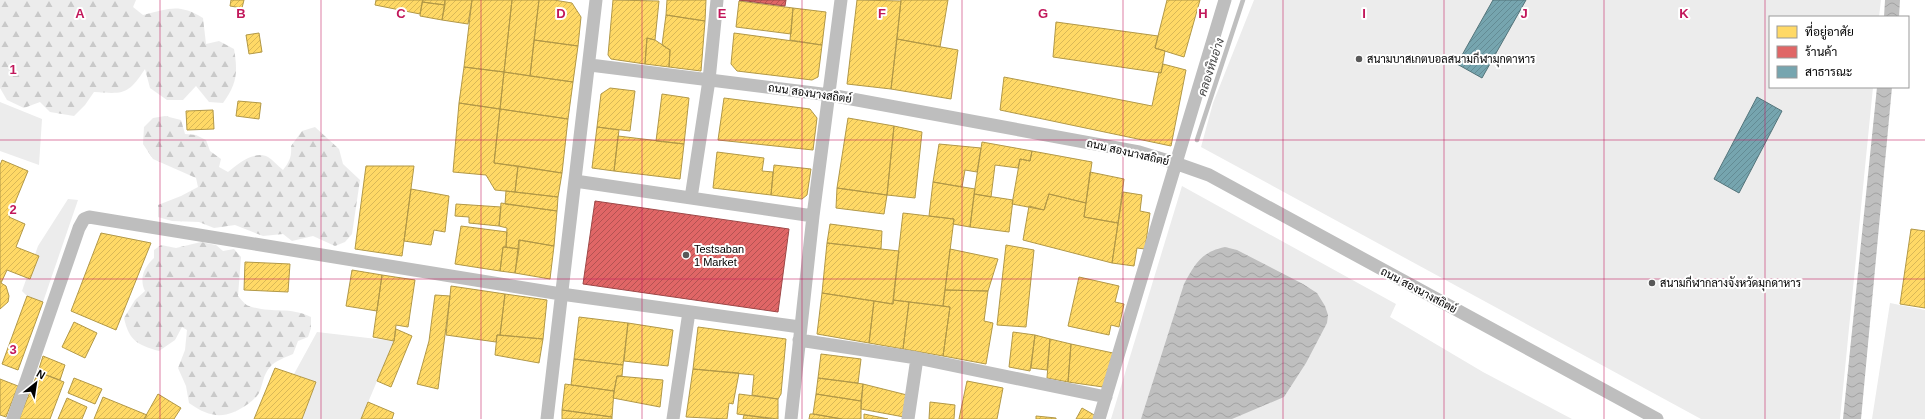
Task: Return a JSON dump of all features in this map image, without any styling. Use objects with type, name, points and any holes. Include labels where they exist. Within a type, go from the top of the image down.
[{"type":"street","points":[[547,419],[574,181],[590,65],[596,0]]},
{"type":"street","points":[[692,198],[709,80],[717,0]]},
{"type":"street","points":[[791,419],[813,216],[830,95],[841,0]]},
{"type":"street","points":[[1099,419],[1225,0]]},
{"type":"street","name":"ถนน สองนางสถิตย์","points":[[590,65],[830,95],[1139,152],[1175,163],[1209,175],[1657,419]]},
{"type":"street","points":[[574,181],[813,216]]},
{"type":"street","points":[[13,419],[81,222],[89,217],[561,294],[800,327]]},
{"type":"street","points":[[674,419],[689,312]]},
{"type":"street","points":[[799,340],[917,358],[1106,397]]},
{"type":"street","points":[[908,419],[917,358]]},
{"type":"green space","points":[[0,0],[136,0],[133,7],[143,15],[167,9],[187,10],[203,18],[206,44],[219,41],[234,49],[236,71],[234,84],[223,103],[209,102],[196,86],[183,100],[167,100],[150,88],[145,69],[134,84],[124,91],[112,93],[94,92],[85,105],[74,116],[50,112],[40,102],[24,108],[7,100],[0,88]]},
{"type":"green space","name":"สนามกีฬากลางจังหวัดมุกดาหาร","points":[[1254,0],[1881,0],[1879,16],[1769,16],[1769,88],[1873,88],[1840,419],[1701,419],[1201,147],[1213,103]]},
{"type":"green space","points":[[0,102],[42,119],[39,165],[0,151]]},
{"type":"green space","points":[[165,116],[181,120],[185,134],[196,135],[206,140],[210,151],[221,159],[219,167],[228,172],[246,159],[257,155],[268,157],[283,170],[290,159],[291,146],[302,131],[315,127],[339,149],[343,164],[360,180],[352,234],[345,242],[335,246],[313,236],[292,241],[283,234],[263,236],[235,225],[214,228],[199,222],[172,221],[158,217],[158,205],[181,196],[198,187],[196,178],[153,159],[143,144],[144,127],[153,118]]},
{"type":"green space","points":[[1182,186],[1396,304],[1390,317],[1483,372],[1572,419],[1111,419]]},
{"type":"green space","points":[[68,199],[78,200],[43,302],[27,296],[22,291],[38,246]]},
{"type":"green space","points":[[201,242],[216,245],[223,251],[234,249],[241,257],[238,296],[246,304],[265,310],[295,312],[311,317],[311,328],[308,337],[298,341],[293,354],[278,361],[270,367],[257,396],[250,403],[240,409],[219,415],[205,412],[189,403],[186,386],[178,368],[185,350],[187,330],[182,327],[175,340],[159,351],[145,347],[136,341],[129,332],[124,318],[135,300],[145,291],[142,282],[145,269],[154,258],[154,250],[161,245],[176,248]]},
{"type":"green space","points":[[1890,303],[1925,310],[1925,419],[1872,419]]},
{"type":"green space","points":[[317,332],[394,341],[361,419],[302,419],[316,382],[294,374]]},
{"type":"water","points":[[1885,0],[1900,0],[1899,16],[1884,16]]},
{"type":"water","points":[[1877,88],[1892,88],[1861,419],[1843,419]]},
{"type":"water","points":[[1225,247],[1237,250],[1303,284],[1317,293],[1325,306],[1328,315],[1327,323],[1306,363],[1284,397],[1232,419],[1141,419],[1184,284],[1195,265],[1204,256],[1217,249]]},
{"type":"building: ที่อยู่อาศัย","points":[[231,0],[244,0],[242,8],[230,6]]},
{"type":"building: ที่อยู่อาศัย","points":[[376,0],[423,0],[420,14],[375,5]]},
{"type":"building: ที่อยู่อาศัย","points":[[423,0],[445,0],[445,5],[422,2]]},
{"type":"building: ที่อยู่อาศัย","points":[[445,0],[472,0],[468,24],[442,20]]},
{"type":"building: ที่อยู่อาศัย","points":[[472,0],[512,0],[504,72],[464,67]]},
{"type":"building: ที่อยู่อาศัย","points":[[512,0],[539,0],[530,76],[504,72]]},
{"type":"building: ที่อยู่อาศัย","points":[[539,0],[554,0],[572,3],[581,17],[578,46],[534,40]]},
{"type":"building: ที่อยู่อาศัย","points":[[613,0],[659,1],[655,40],[647,38],[645,64],[611,59],[608,55]]},
{"type":"building: ที่อยู่อาศัย","points":[[667,0],[706,0],[705,21],[666,15]]},
{"type":"building: ที่อยู่อาศัย","points":[[857,0],[901,1],[891,89],[847,84]]},
{"type":"building: ที่อยู่อาศัย","points":[[901,0],[948,0],[940,47],[897,39]]},
{"type":"building: ที่อยู่อาศัย","points":[[1167,0],[1200,0],[1184,57],[1155,48]]},
{"type":"building: ที่อยู่อาศัย","points":[[739,1],[793,8],[791,34],[736,27]]},
{"type":"building: ที่อยู่อาศัย","points":[[422,2],[445,5],[442,20],[420,16]]},
{"type":"building: ที่อยู่อาศัย","points":[[793,8],[826,12],[822,45],[790,40]]},
{"type":"building: ที่อยู่อาศัย","points":[[666,15],[705,21],[701,71],[669,67],[670,50],[662,45]]},
{"type":"building: ที่อยู่อาศัย","points":[[1056,22],[1158,36],[1155,48],[1165,51],[1161,73],[1053,57]]},
{"type":"building: ที่อยู่อาศัย","points":[[259,33],[262,52],[249,54],[246,35]]},
{"type":"building: ที่อยู่อาศัย","points":[[734,33],[822,45],[818,77],[812,80],[737,71],[731,64]]},
{"type":"building: ที่อยู่อาศัย","points":[[647,38],[655,40],[670,50],[669,67],[645,64]]},
{"type":"building: ที่อยู่อาศัย","points":[[897,39],[958,50],[951,99],[891,89]]},
{"type":"building: ที่อยู่อาศัย","points":[[534,40],[578,46],[573,82],[530,76]]},
{"type":"building: ที่อยู่อาศัย","points":[[1163,64],[1186,70],[1171,146],[1000,110],[1004,77],[1152,106],[1159,72],[1161,73]]},
{"type":"building: ที่อยู่อาศัย","points":[[464,67],[504,72],[500,109],[459,103]]},
{"type":"building: ที่อยู่อาศัย","points":[[504,72],[573,82],[568,119],[500,109]]},
{"type":"building: ที่อยู่อาศัย","points":[[610,88],[635,91],[630,131],[597,127],[601,94]]},
{"type":"building: ที่อยู่อาศัย","points":[[662,94],[689,98],[684,144],[656,141]]},
{"type":"building: ที่อยู่อาศัย","points":[[724,98],[810,109],[817,118],[813,150],[718,140]]},
{"type":"building: ที่อยู่อาศัย","points":[[238,101],[261,103],[259,119],[236,116]]},
{"type":"building: ที่อยู่อาศัย","points":[[459,103],[500,109],[494,163],[518,166],[515,192],[495,190],[486,175],[453,172]]},
{"type":"building: ที่อยู่อาศัย","points":[[500,109],[568,119],[562,173],[494,163]]},
{"type":"building: ที่อยู่อาศัย","points":[[213,110],[214,129],[187,130],[186,111]]},
{"type":"building: ที่อยู่อาศัย","points":[[848,118],[894,126],[887,195],[837,188]]},
{"type":"building: ที่อยู่อาศัย","points":[[894,126],[922,132],[915,198],[887,195]]},
{"type":"building: ที่อยู่อาศัย","points":[[597,127],[619,130],[614,171],[592,168]]},
{"type":"building: ที่อยู่อาศัย","points":[[618,136],[684,144],[680,179],[614,171]]},
{"type":"building: ที่อยู่อาศัย","points":[[982,142],[1032,151],[1030,161],[1020,159],[1018,168],[995,165],[991,197],[974,194]]},
{"type":"building: ที่อยู่อาศัย","points":[[939,144],[981,148],[977,172],[965,170],[962,187],[933,182]]},
{"type":"building: ที่อยู่อาศัย","points":[[1032,151],[1092,162],[1086,203],[1049,194],[1044,210],[1012,204],[1020,159],[1030,161]]},
{"type":"building: ที่อยู่อาศัย","points":[[717,152],[764,158],[762,171],[773,172],[771,195],[713,188]]},
{"type":"building: ที่อยู่อาศัย","points":[[2,160],[28,171],[9,217],[25,224],[16,247],[39,256],[30,279],[7,270],[1,283],[6,286],[9,296],[8,302],[0,309],[0,165]]},
{"type":"building: ที่อยู่อาศัย","points":[[774,165],[811,169],[807,195],[802,199],[771,195]]},
{"type":"building: ที่อยู่อาศัย","points":[[366,166],[414,166],[402,256],[355,249]]},
{"type":"building: ที่อยู่อาศัย","points":[[518,166],[562,173],[558,197],[515,192]]},
{"type":"building: ที่อยู่อาศัย","points":[[1090,172],[1124,179],[1118,223],[1084,217]]},
{"type":"building: ที่อยู่อาศัย","points":[[933,182],[975,189],[970,227],[953,224],[954,219],[929,216]]},
{"type":"building: ที่อยู่อาศัย","points":[[837,188],[887,195],[884,214],[836,208]]},
{"type":"building: ที่อยู่อาศัย","points":[[411,189],[449,196],[445,232],[434,230],[431,245],[404,241]]},
{"type":"building: ที่อยู่อาศัย","points":[[506,191],[558,197],[557,211],[505,204]]},
{"type":"building: ที่อยู่อาศัย","points":[[1123,192],[1142,195],[1140,211],[1150,213],[1145,249],[1137,248],[1134,266],[1112,263]]},
{"type":"building: ที่อยู่อาศัย","points":[[974,194],[1013,200],[1009,232],[970,227]]},
{"type":"building: ที่อยู่อาศัย","points":[[1049,194],[1086,203],[1084,217],[1118,223],[1112,263],[1023,240],[1029,206],[1044,210]]},
{"type":"building: ที่อยู่อาศัย","points":[[501,203],[557,211],[554,246],[519,240],[519,249],[506,247],[507,228],[499,226]]},
{"type":"building: ที่อยู่อาศัย","points":[[456,204],[501,207],[499,226],[469,223],[469,217],[455,216]]},
{"type":"building: ที่อยู่อาศัย","points":[[903,213],[954,219],[943,306],[893,300]]},
{"type":"building: ที่อยู่อาศัย","points":[[830,224],[882,231],[881,249],[827,243]]},
{"type":"building: ที่อยู่อาศัย","points":[[461,226],[507,232],[506,247],[503,247],[500,271],[455,264]]},
{"type":"building: ที่อยู่อาศัย","points":[[1911,229],[1925,231],[1925,308],[1900,304]]},
{"type":"building: ที่อยู่อาศัย","points":[[101,233],[151,243],[116,330],[71,311]]},
{"type":"building: ที่อยู่อาศัย","points":[[519,240],[554,246],[550,279],[515,273]]},
{"type":"building: ที่อยู่อาศัย","points":[[827,243],[899,251],[893,304],[822,293]]},
{"type":"building: ที่อยู่อาศัย","points":[[1006,245],[1034,250],[1026,327],[997,325]]},
{"type":"building: ที่อยู่อาศัย","points":[[503,247],[519,249],[515,273],[500,271]]},
{"type":"building: ที่อยู่อาศัย","points":[[950,249],[998,259],[988,291],[945,290]]},
{"type":"building: ที่อยู่อาศัย","points":[[245,262],[290,264],[288,292],[244,290]]},
{"type":"building: ที่อยู่อาศัย","points":[[352,270],[382,275],[377,311],[346,306]]},
{"type":"building: ที่อยู่อาศัย","points":[[382,275],[415,280],[408,327],[396,325],[394,341],[373,337]]},
{"type":"building: ที่อยู่อาศัย","points":[[1079,277],[1119,286],[1115,302],[1124,304],[1119,327],[1111,325],[1109,335],[1068,326]]},
{"type":"building: ที่อยู่อาศัย","points":[[451,286],[505,294],[500,335],[497,335],[496,342],[446,335]]},
{"type":"building: ที่อยู่อาศัย","points":[[945,290],[988,291],[984,321],[993,323],[986,364],[943,356],[950,307],[943,306]]},
{"type":"building: ที่อยู่อาศัย","points":[[822,293],[874,301],[869,343],[817,334]]},
{"type":"building: ที่อยู่อาศัย","points":[[505,294],[547,300],[543,339],[500,335]]},
{"type":"building: ที่อยู่อาศัย","points":[[435,295],[450,296],[438,389],[417,384],[429,341]]},
{"type":"building: ที่อยู่อาศัย","points":[[27,296],[43,302],[18,370],[2,364]]},
{"type":"building: ที่อยู่อาศัย","points":[[893,300],[909,302],[903,349],[869,343],[874,301],[893,304]]},
{"type":"building: ที่อยู่อาศัย","points":[[909,302],[950,307],[943,356],[903,349]]},
{"type":"building: ที่อยู่อาศัย","points":[[579,317],[628,323],[623,365],[574,359]]},
{"type":"building: ที่อยู่อาศัย","points":[[74,322],[97,333],[85,358],[62,347]]},
{"type":"building: ที่อยู่อาศัย","points":[[628,323],[673,330],[668,366],[624,361]]},
{"type":"building: ที่อยู่อาศัย","points":[[698,327],[786,339],[781,394],[778,399],[752,395],[754,375],[693,369]]},
{"type":"building: ที่อยู่อาศัย","points":[[396,329],[412,336],[391,387],[377,381],[394,341]]},
{"type":"building: ที่อยู่อาศัย","points":[[1013,332],[1035,335],[1030,371],[1009,367]]},
{"type":"building: ที่อยู่อาศัย","points":[[497,335],[543,339],[539,363],[495,355]]},
{"type":"building: ที่อยู่อาศัย","points":[[1035,335],[1050,339],[1047,370],[1031,368]]},
{"type":"building: ที่อยู่อาศัย","points":[[1050,339],[1071,344],[1068,382],[1047,378]]},
{"type":"building: ที่อยู่อาศัย","points":[[1071,344],[1113,353],[1103,387],[1068,382]]},
{"type":"building: ที่อยู่อาศัย","points":[[821,354],[861,359],[858,383],[818,378]]},
{"type":"building: ที่อยู่อาศัย","points":[[43,356],[65,365],[60,380],[38,372]]},
{"type":"building: ที่อยู่อาศัย","points":[[574,359],[623,365],[622,376],[617,376],[614,391],[571,385]]},
{"type":"building: ที่อยู่อาศัย","points":[[275,368],[316,382],[302,419],[254,419]]},
{"type":"building: ที่อยู่อาศัย","points":[[693,369],[739,373],[733,404],[729,403],[727,419],[686,417]]},
{"type":"building: ที่อยู่อาศัย","points":[[38,372],[64,382],[50,419],[19,419]]},
{"type":"building: ที่อยู่อาศัย","points":[[617,376],[663,380],[660,407],[613,398]]},
{"type":"building: ที่อยู่อาศัย","points":[[74,378],[102,389],[95,404],[68,393]]},
{"type":"building: ที่อยู่อาศัย","points":[[818,378],[863,384],[861,401],[816,394]]},
{"type":"building: ที่อยู่อาศัย","points":[[0,379],[18,386],[6,417],[0,415]]},
{"type":"building: ที่อยู่อาศัย","points":[[967,381],[1003,388],[997,419],[959,419]]},
{"type":"building: ที่อยู่อาศัย","points":[[565,384],[614,391],[612,417],[562,410]]},
{"type":"building: ที่อยู่อาศัย","points":[[863,384],[907,395],[904,417],[861,409]]},
{"type":"building: ที่อยู่อาศัย","points":[[158,394],[181,408],[174,419],[144,419]]},
{"type":"building: ที่อยู่อาศัย","points":[[739,394],[778,399],[778,419],[737,414]]},
{"type":"building: ที่อยู่อาศัย","points":[[816,394],[861,401],[861,419],[842,419],[813,414]]},
{"type":"building: ที่อยู่อาศัย","points":[[103,397],[147,415],[144,419],[94,419]]},
{"type":"building: ที่อยู่อาศัย","points":[[67,398],[87,407],[82,419],[58,419]]},
{"type":"building: ที่อยู่อาศัย","points":[[368,402],[394,413],[392,419],[361,419]]},
{"type":"building: ที่อยู่อาศัย","points":[[930,402],[955,405],[954,419],[929,419]]},
{"type":"building: ที่อยู่อาศัย","points":[[1082,408],[1096,416],[1094,419],[1076,419]]},
{"type":"building: ที่อยู่อาศัย","points":[[562,410],[612,417],[612,419],[562,419]]},
{"type":"building: ที่อยู่อาศัย","points":[[810,414],[813,414],[842,419],[809,419]]},
{"type":"building: ที่อยู่อาศัย","points":[[864,414],[888,419],[864,419]]},
{"type":"building: ที่อยู่อาศัย","points":[[744,415],[772,419],[743,419]]},
{"type":"building: ที่อยู่อาศัย","points":[[1036,416],[1056,418],[1056,419],[1036,419]]},
{"type":"building: ร้านค้า","points":[[739,0],[786,0],[785,6]]},
{"type":"building: ร้านค้า","name":"Testsaban 1 Market","points":[[595,201],[789,229],[778,312],[583,284]]},
{"type":"building: สาธารณะ","points":[[1493,0],[1526,0],[1482,78],[1457,64]]},
{"type":"building: สาธารณะ","points":[[1757,97],[1782,111],[1739,193],[1714,179]]},
{"type":"waterway","name":"คลองหินอ่าง","points":[[1197,140],[1243,0]]},
{"type":"place","name":"สนามบาสเกตบอลสนามกีฬามุกดาหาร","points":[[1359,59]]},
{"type":"place","name":"Testsaban 1 Market","points":[[686,255]]},
{"type":"place","name":"สนามกีฬากลางจังหวัดมุกดาหาร","points":[[1652,283]]}]
